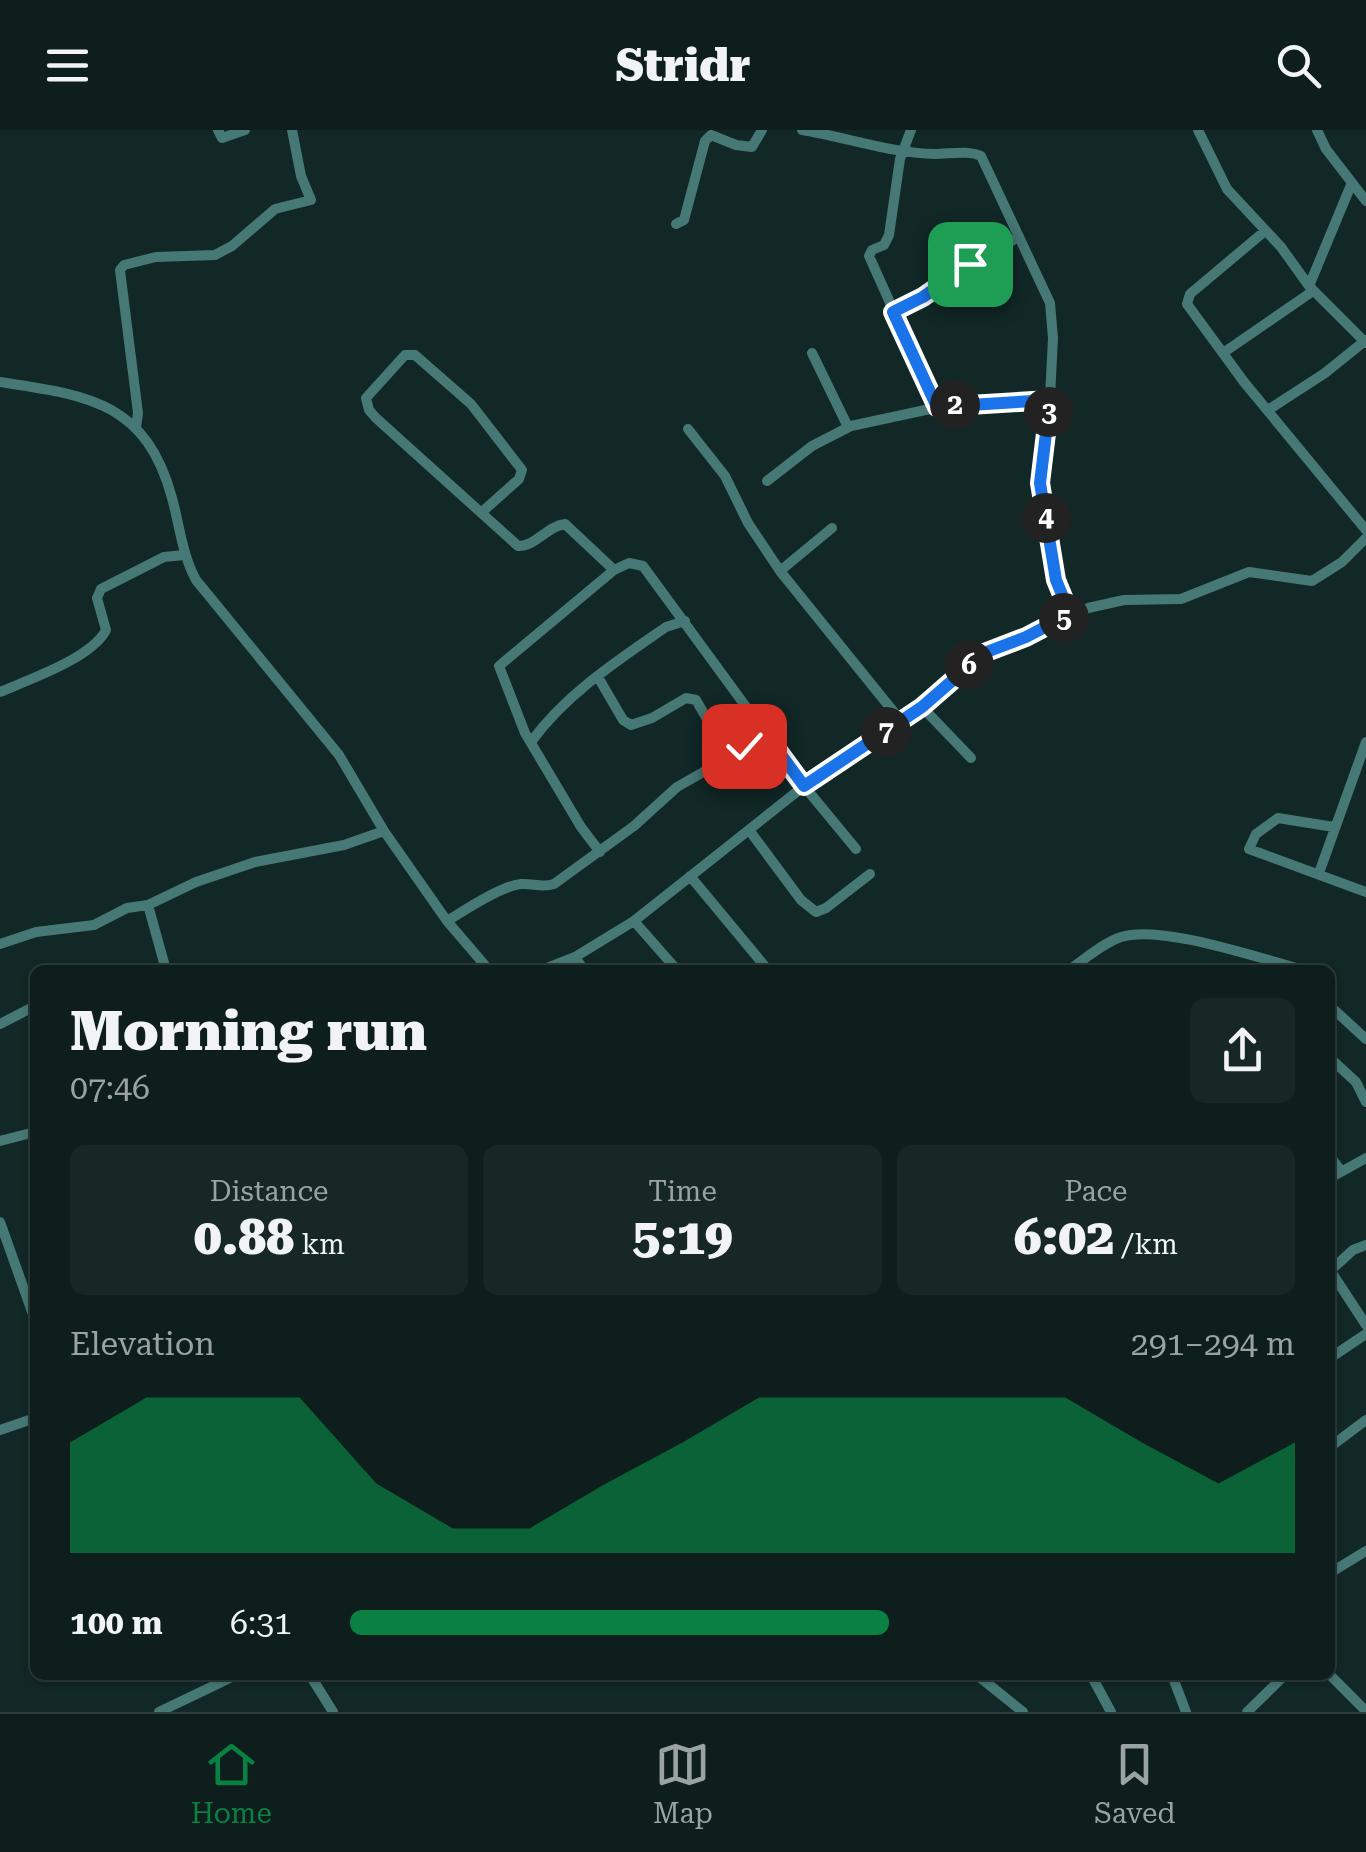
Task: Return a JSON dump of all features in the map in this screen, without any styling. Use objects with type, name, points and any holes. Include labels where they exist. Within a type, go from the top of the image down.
[{"type":"street","points":[[218,130],[222,138],[227,138],[246,130]]},
{"type":"street","points":[[136,428],[138,413],[120,270],[124,265],[156,257],[215,255],[232,246],[274,209],[310,200],[292,130]]},
{"type":"street","points":[[676,224],[684,220],[705,141],[711,135],[752,147],[762,130]]},
{"type":"street","points":[[802,130],[902,152],[982,156],[1050,303],[1054,338],[1040,483],[1056,580],[1070,614]]},
{"type":"street","points":[[911,130],[902,152],[889,234],[884,245],[872,250],[870,256],[937,407]]},
{"type":"street","points":[[1198,130],[1227,189],[1266,230],[1311,288],[1365,342],[1268,410]]},
{"type":"street","points":[[1317,130],[1326,149],[1366,201]]},
{"type":"street","points":[[1223,353],[1311,288],[1351,185]]},
{"type":"street","points":[[1266,230],[1187,299],[1187,304],[1366,530]]},
{"type":"street","points":[[893,312],[1018,237]]},
{"type":"street","points":[[812,353],[848,427]]},
{"type":"street","points":[[482,512],[519,479],[522,470],[471,404],[415,355],[406,355],[369,394],[369,410],[403,444],[522,547],[554,526],[565,524],[614,570]]},
{"type":"street","points":[[0,382],[86,397],[114,410],[136,428],[164,473],[184,555],[210,602],[339,755],[384,831],[447,921],[485,965]]},
{"type":"street","points":[[766,481],[812,446],[848,427],[937,407],[1050,400]]},
{"type":"street","points":[[688,429],[725,476],[748,523],[780,571],[901,721]]},
{"type":"street","points":[[780,571],[832,528]]},
{"type":"street","points":[[556,965],[575,958],[634,921],[804,786],[922,707],[984,653],[1070,614],[1124,600],[1182,598],[1248,572],[1312,581],[1342,562],[1366,538]]},
{"type":"street","points":[[0,692],[60,665],[100,640],[106,630],[97,598],[101,589],[164,557],[184,555]]},
{"type":"street","points":[[600,852],[531,742],[499,666],[614,570],[629,563],[643,566],[804,786],[856,850]]},
{"type":"street","points":[[531,742],[558,709],[598,677],[666,627],[685,621]]},
{"type":"street","points":[[598,677],[623,720],[631,725],[686,698],[694,698],[729,758]]},
{"type":"street","points":[[922,707],[971,758]]},
{"type":"street","points":[[447,921],[474,904],[522,884],[542,888],[554,884],[600,852],[677,786],[765,733]]},
{"type":"street","points":[[1318,874],[1364,762],[1366,742]]},
{"type":"street","points":[[1334,828],[1278,818],[1256,834],[1249,849],[1366,892]]},
{"type":"street","points":[[750,830],[802,900],[816,912],[870,874]]},
{"type":"street","points":[[0,944],[36,932],[94,925],[127,908],[148,905],[196,882],[256,862],[344,845],[384,831]]},
{"type":"street","points":[[690,876],[764,965]]},
{"type":"street","points":[[148,905],[165,965]]},
{"type":"street","points":[[634,921],[673,965]]},
{"type":"street","points":[[1076,965],[1116,938],[1139,934],[1169,936],[1284,965]]},
{"type":"street","points":[[575,958],[580,965]]},
{"type":"street","points":[[0,1024],[30,1009]]},
{"type":"street","points":[[1335,1011],[1366,1039]]},
{"type":"street","points":[[1335,1061],[1361,1078],[1366,1102]]},
{"type":"street","points":[[0,1141],[30,1133]]},
{"type":"street","points":[[1335,1175],[1366,1158]]},
{"type":"street","points":[[1335,1163],[1341,1171]]},
{"type":"street","points":[[0,1222],[30,1306]]},
{"type":"street","points":[[1335,1266],[1353,1250],[1366,1245]]},
{"type":"street","points":[[1335,1278],[1366,1325]]},
{"type":"street","points":[[1335,1355],[1366,1334]]},
{"type":"street","points":[[0,1430],[30,1420]]},
{"type":"street","points":[[1335,1443],[1366,1420]]},
{"type":"street","points":[[1335,1570],[1366,1551]]},
{"type":"street","points":[[159,1712],[226,1680]]},
{"type":"street","points":[[313,1680],[332,1712]]},
{"type":"street","points":[[983,1680],[1023,1712]]},
{"type":"street","points":[[1093,1680],[1112,1712]]},
{"type":"street","points":[[1174,1680],[1186,1712]]},
{"type":"street","points":[[1247,1712],[1280,1680]]},
{"type":"street","points":[[1335,1680],[1366,1711]]},
{"type":"route","points":[[744,746],[765,733],[804,786],[922,707],[984,653],[1070,614],[1056,580],[1040,483],[1050,400],[937,407],[893,312],[923,297],[970,264]]}]
